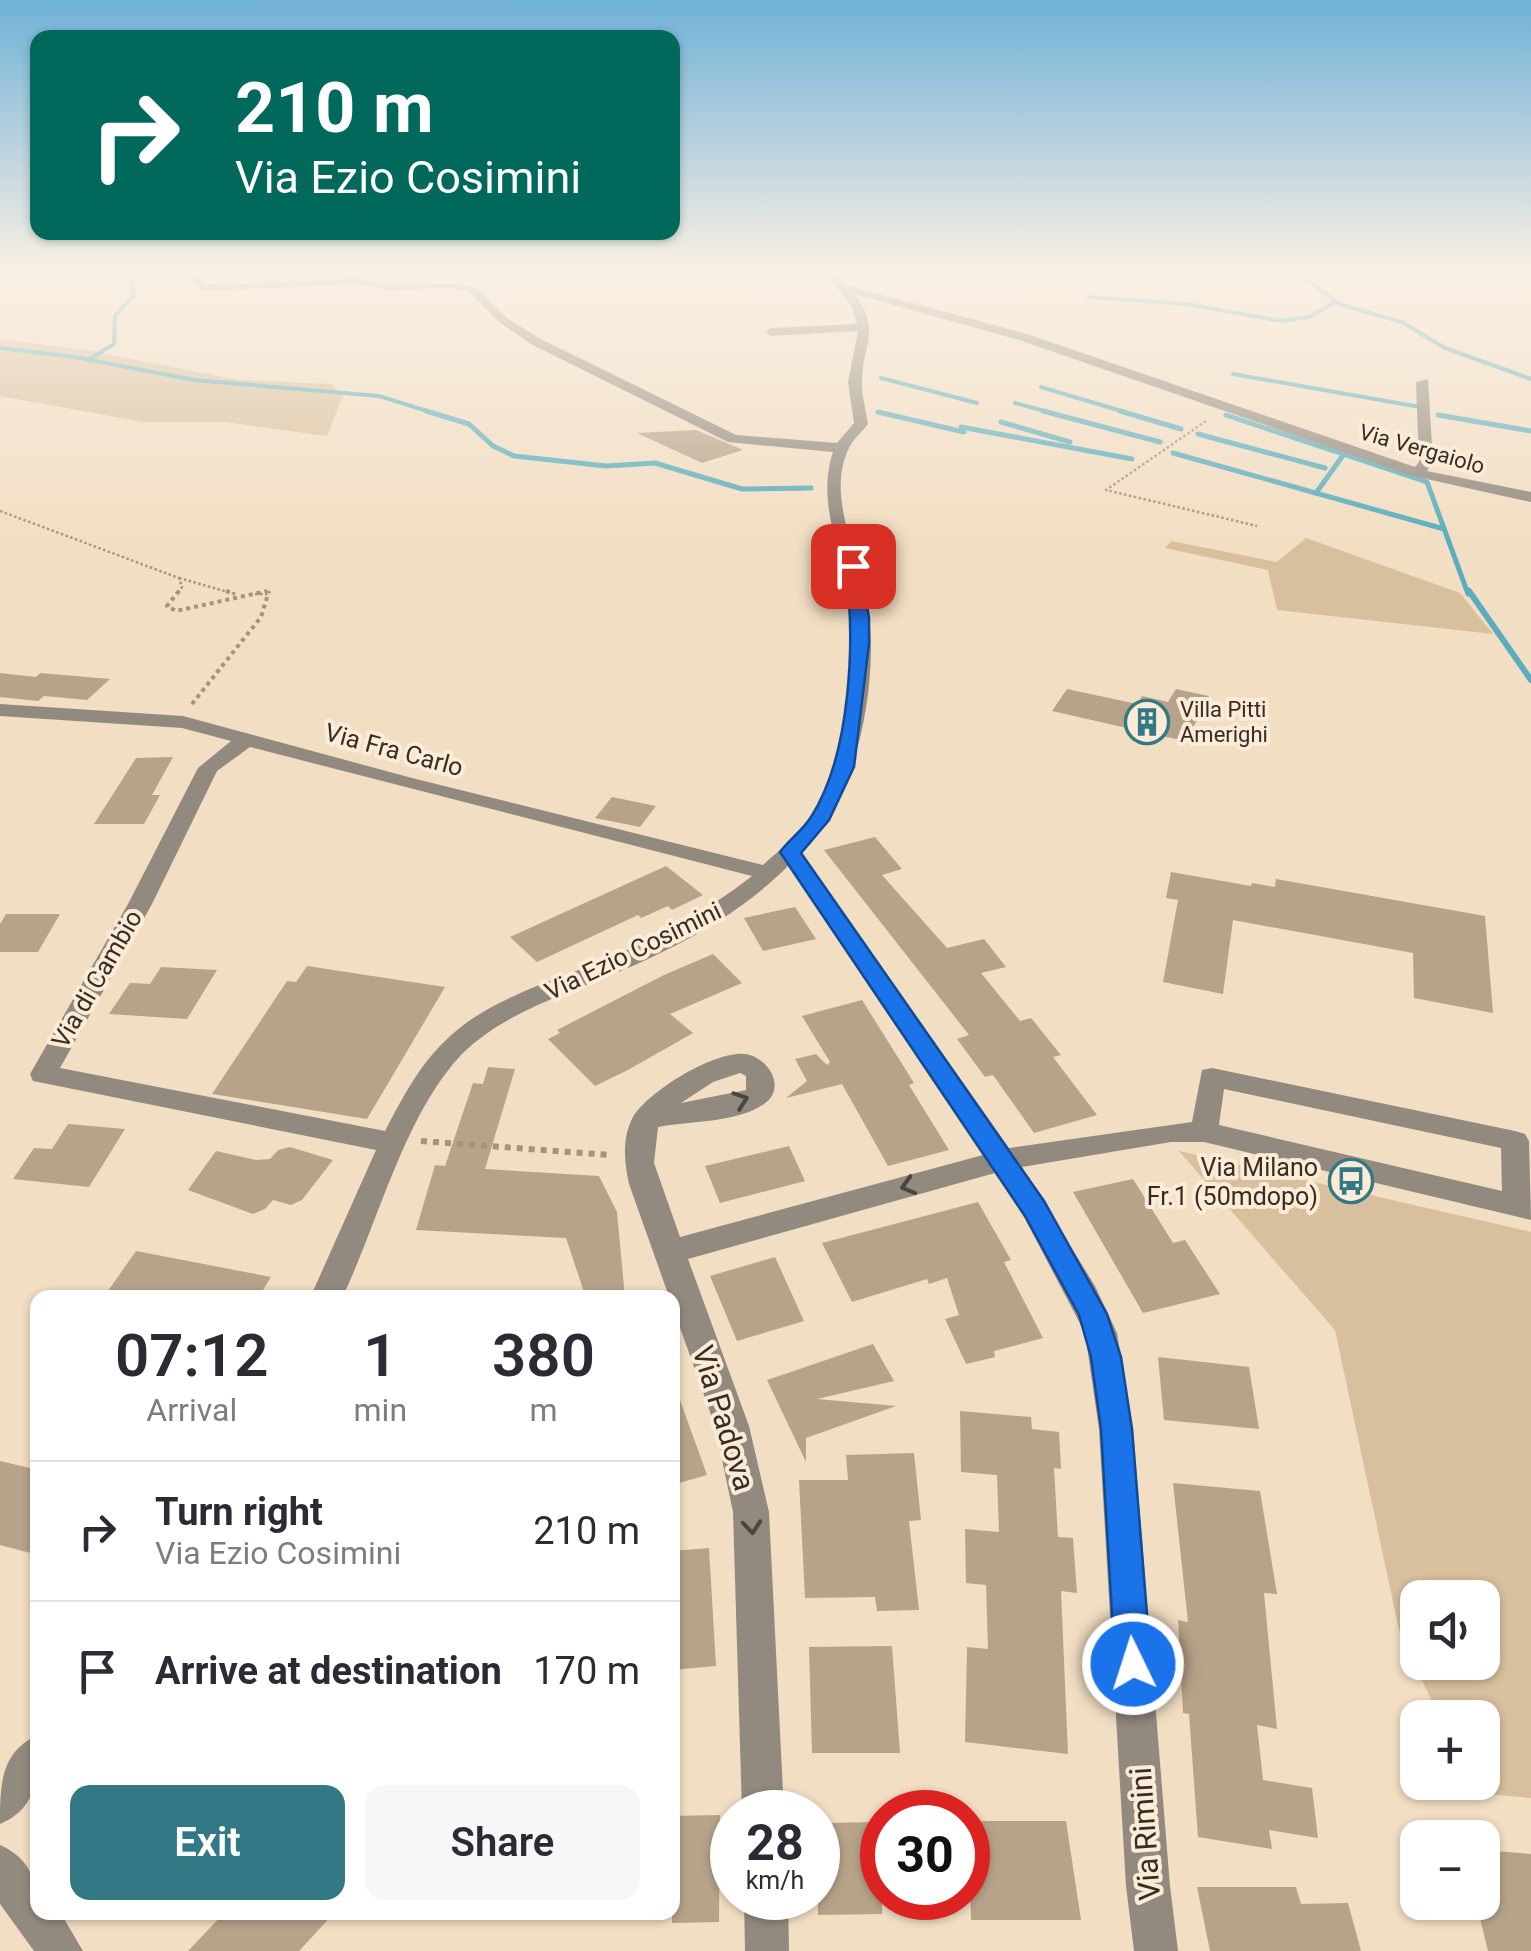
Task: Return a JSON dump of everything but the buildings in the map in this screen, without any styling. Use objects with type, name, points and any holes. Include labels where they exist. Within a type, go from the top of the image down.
[{"type":"street","points":[[573,360],[732,439],[842,448]]},
{"type":"street","name":"Via Ezio Cosimini","points":[[330,1290],[396,1141],[431,1073],[454,1046],[542,994],[712,918],[780,863],[820,820],[844,767],[858,662],[861,618],[853,566],[835,502],[842,448],[861,424],[854,360]]},
{"type":"street","name":"Via Vergaiolo","points":[[1087,360],[1418,473],[1531,498]]},
{"type":"street","points":[[1418,473],[1426,462],[1424,382]]},
{"type":"street","name":"Via Fra Carlo","points":[[0,710],[183,722],[405,784],[780,863]]},
{"type":"street","name":"Via di Cambio","points":[[248,738],[208,768],[140,904],[43,1074],[396,1141]]},
{"type":"street","name":"Via Rimini","points":[[780,863],[1002,1160],[1084,1295],[1101,1333],[1116,1429],[1156,1951]]},
{"type":"street","points":[[670,1252],[1002,1160],[1171,1132],[1204,1132],[1524,1207],[1515,1141],[1212,1077],[1204,1132]]},
{"type":"street","points":[[638,1158],[636,1143],[646,1120]]},
{"type":"street","name":"Via Padova","points":[[638,1158],[732,1426],[751,1512],[762,1790]]},
{"type":"street","points":[[0,1803],[30,1765]]},
{"type":"street","points":[[0,1867],[30,1908]]},
{"type":"street","points":[[38,1920],[61,1951]]},
{"type":"street","points":[[766,1920],[767,1951]]},
{"type":"path","points":[[1226,408],[1106,490],[1257,526]]},
{"type":"path","points":[[0,511],[179,578],[238,595]]},
{"type":"path","points":[[179,578],[182,587],[167,606],[176,612],[269,591],[270,602],[200,689],[183,722]]},
{"type":"path","points":[[396,1141],[638,1158]]},
{"type":"shaded area","points":[[0,360],[138,360],[238,380],[331,384],[343,395],[327,436],[225,422],[143,422],[0,396]]},
{"type":"shaded area","points":[[1306,538],[1460,593],[1493,634],[1277,610],[1268,570],[1165,548],[1171,541],[1277,562]]},
{"type":"shaded area","points":[[1179,1151],[1531,1232],[1531,1798],[1500,1795],[1500,1700],[1431,1700],[1422,1680],[1500,1680],[1500,1580],[1400,1580],[1399,1630],[1335,1330]]},
{"type":"waterway","points":[[91,360],[194,380],[379,396],[434,413]]},
{"type":"waterway","points":[[1478,360],[1531,379]]},
{"type":"waterway","points":[[1233,374],[1420,407]]},
{"type":"waterway","points":[[881,378],[977,403]]},
{"type":"waterway","points":[[1041,387],[1128,413]]},
{"type":"waterway","points":[[1015,403],[1052,413]]},
{"type":"waterway","points":[[426,411],[469,424],[493,446],[514,456],[606,466],[655,463],[742,489],[811,488]]},
{"type":"waterway","points":[[1043,411],[1160,442]]},
{"type":"waterway","points":[[1120,411],[1181,429]]},
{"type":"waterway","points":[[883,413],[878,412],[964,432]]},
{"type":"waterway","points":[[1226,415],[1344,454]]},
{"type":"waterway","points":[[1438,415],[1531,431]]},
{"type":"waterway","points":[[1001,422],[1070,442]]},
{"type":"waterway","points":[[961,427],[1132,459]]},
{"type":"waterway","points":[[1198,434],[1325,468]]},
{"type":"waterway","points":[[1173,453],[1444,529]]},
{"type":"waterway","points":[[1316,493],[1344,454]]},
{"type":"waterway","points":[[1344,454],[1427,482],[1468,594]]},
{"type":"waterway","points":[[1468,590],[1471,594]]},
{"type":"waterway","points":[[1469,591],[1531,680]]},
{"type":"place","name":"Villa Pitti Amerighi","points":[[1147,722]]},
{"type":"place","name":"Via Milano Fr.1 (50mdopo)","points":[[1351,1181]]},
{"type":"route","points":[[853,566],[861,618],[860,644],[844,767],[820,820],[790,852],[1035,1209],[1093,1314],[1106,1357],[1116,1429],[1133,1664]]}]
